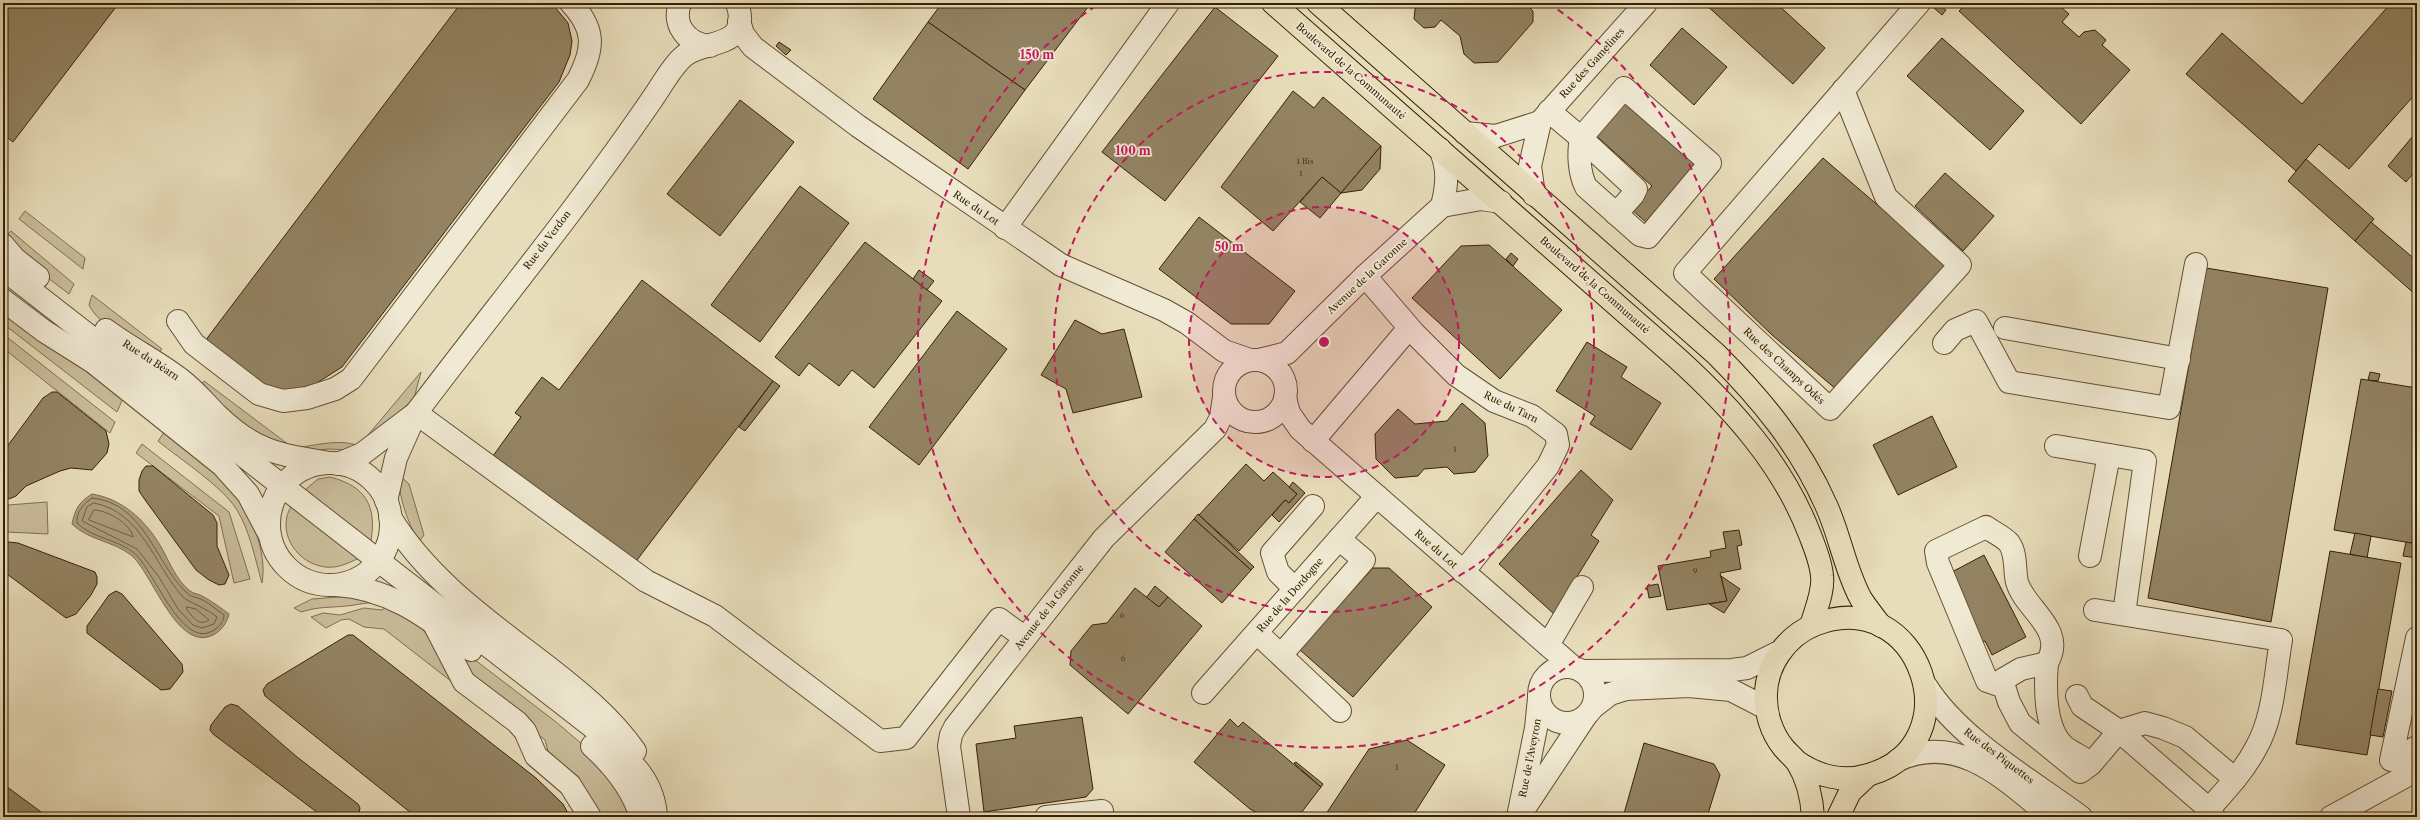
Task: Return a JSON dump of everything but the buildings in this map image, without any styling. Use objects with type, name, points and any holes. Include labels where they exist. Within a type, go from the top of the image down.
[{"type":"main road","name":"Boulevard de la Communauté","points":[[1273,3],[1501,202],[1712,390],[1765,452],[1793,497],[1819,562],[1822,584],[1811,626]]},
{"type":"main road","points":[[1318,3],[1716,354],[1740,378],[1785,431],[1826,503],[1858,593],[1881,626]]},
{"type":"main road","points":[[1843,618],[1859,619],[1881,626],[1901,639],[1912,653],[1921,669],[1926,686],[1926,710],[1921,727],[1914,742],[1898,760],[1867,776],[1846,778],[1826,776],[1814,772],[1796,761],[1782,746],[1774,734],[1766,708],[1768,678],[1781,651],[1792,638],[1811,626],[1826,620],[1843,618]]},
{"type":"main road","points":[[1796,761],[1808,788],[1813,817]]},
{"type":"main road","points":[[1838,817],[1850,792],[1867,776]]},
{"type":"street","points":[[178,321],[194,344],[259,394],[283,401],[307,398],[335,390],[352,379],[578,80],[587,62],[590,48],[590,31],[582,15],[571,3]]},
{"type":"street","points":[[1005,228],[1168,3]]},
{"type":"street","name":"Rue des Gamelines","points":[[1534,195],[1530,166],[1544,117],[1646,3]]},
{"type":"street","name":"Rue des Champs Odés","points":[[1843,90],[1886,197],[1960,265],[1830,409],[1685,273],[1843,90],[1919,3]]},
{"type":"street","points":[[678,12],[692,41],[716,44],[733,33],[738,12]]},
{"type":"street","points":[[675,65],[680,43],[678,12]]},
{"type":"street","points":[[738,12],[742,34],[753,47]]},
{"type":"street","points":[[675,65],[689,52],[716,44],[732,42],[753,47]]},
{"type":"street","name":"Rue du Lot","points":[[753,47],[847,119],[1061,265],[1164,310],[1186,323],[1214,345],[1233,356],[1255,360]]},
{"type":"street","name":"Rue du Verdon","points":[[379,560],[390,534],[388,509],[396,458],[416,413],[633,127],[675,65]]},
{"type":"street","points":[[1624,88],[1710,163],[1648,237],[1640,235],[1586,187],[1583,181],[1579,148],[1581,138],[1624,88]]},
{"type":"street","points":[[1465,133],[1496,136],[1544,117],[1581,138],[1636,189],[1633,195],[1616,214]]},
{"type":"street","points":[[1440,149],[1444,159],[1447,180],[1442,206],[1481,199],[1501,202]]},
{"type":"street","name":"Avenue de la Garonne","points":[[1294,347],[1365,276],[1442,206]]},
{"type":"street","name":"Rue du Béarn","points":[[3,245],[28,270],[109,332],[181,379],[201,396],[224,421],[251,442],[272,452],[334,463],[352,468],[365,474],[376,484],[403,539],[455,594],[591,701],[614,724],[640,761],[652,791]]},
{"type":"street","points":[[1944,343],[1955,330],[1976,321],[2009,382],[2170,408],[2196,264]]},
{"type":"street","points":[[3,269],[599,732],[634,764],[652,791],[664,817]]},
{"type":"street","name":"Rue du Tarn","points":[[1365,276],[1410,328],[1456,375],[1494,401],[1532,416],[1556,434],[1558,445],[1548,466],[1463,572]]},
{"type":"street","points":[[3,300],[44,331],[93,362],[222,464],[248,494],[278,556],[296,575],[314,583],[361,587],[381,593],[434,623],[546,708],[606,758],[626,784],[641,817]]},
{"type":"street","points":[[1307,435],[1410,328]]},
{"type":"street","points":[[2005,328],[2179,359]]},
{"type":"street","points":[[1214,345],[1223,363],[1224,390],[1221,417],[1215,430]]},
{"type":"street","points":[[1245,421],[1233,414],[1224,390],[1233,368],[1255,360],[1279,356],[1294,347]]},
{"type":"street","points":[[1215,430],[1230,421],[1259,422],[1268,419],[1279,410],[1294,347]]},
{"type":"street","points":[[1255,360],[1276,368],[1285,388],[1289,413],[1307,435]]},
{"type":"street","points":[[416,413],[646,581],[715,616],[880,742],[906,738],[999,619],[1024,638]]},
{"type":"street","name":"Rue du Verdon","points":[[334,463],[366,451],[416,413]]},
{"type":"street","points":[[1268,419],[1287,423],[1307,435]]},
{"type":"street","name":"Avenue de la Garonne","points":[[958,817],[949,746],[950,735],[955,727],[1104,538],[1215,430]]},
{"type":"street","name":"Rue du Lot","points":[[1307,435],[1463,572],[1578,670]]},
{"type":"street","points":[[2056,446],[2145,461],[2124,614]]},
{"type":"street","points":[[2090,556],[2109,455]]},
{"type":"street","points":[[269,535],[270,511],[273,500],[282,485],[303,469],[315,465],[334,463]]},
{"type":"street","name":"Rue de la Dordogne","points":[[1203,693],[1377,496]]},
{"type":"street","points":[[1295,589],[1278,572],[1272,553],[1313,506]]},
{"type":"street","points":[[2004,687],[1987,681],[1938,563],[1936,551],[1986,527],[2009,543],[2014,556],[2018,583],[2050,632],[2052,654],[2047,663],[2045,694],[2054,732],[2063,746],[2091,764]]},
{"type":"street","points":[[1281,655],[1364,560],[1339,539]]},
{"type":"street","points":[[336,585],[358,578],[379,560]]},
{"type":"street","points":[[1542,640],[1582,587]]},
{"type":"street","points":[[2077,696],[2082,706],[2119,732],[2212,813],[2257,747],[2267,721],[2281,640],[2095,610]]},
{"type":"street","points":[[434,623],[464,682],[517,722],[524,731],[536,756],[570,786],[590,817]]},
{"type":"street","points":[[1256,632],[1340,711]]},
{"type":"street","points":[[2417,638],[2391,760],[2417,747]]},
{"type":"street","name":"Rue de l'Aveyron","points":[[1519,817],[1536,728],[1543,667],[1542,640]]},
{"type":"street","points":[[1766,708],[1732,690],[1689,686],[1626,689],[1610,694],[1576,722],[1567,723],[1555,721],[1544,712],[1541,689],[1554,670],[1563,667],[1578,670],[1732,670],[1747,668],[1781,651]]},
{"type":"street","points":[[2047,663],[2021,669],[2002,680],[2004,687],[2009,702],[2020,723],[2080,772],[2091,764],[2119,732],[2145,723],[2163,728],[2185,737],[2235,779]]},
{"type":"street","points":[[1578,670],[1590,678],[1594,687],[1595,699],[1588,712]]},
{"type":"street","points":[[947,686],[972,706]]},
{"type":"street","name":"Rue des Piquettes","points":[[1926,686],[1945,713],[1973,738],[2081,817]]},
{"type":"street","name":"Rue de l'Aveyron","points":[[1519,817],[1588,712]]},
{"type":"street","name":"Rue des Piquettes","points":[[1898,760],[1909,755],[1925,752],[1964,756],[1994,771],[2051,817]]},
{"type":"street","points":[[2331,817],[2417,770]]},
{"type":"street","points":[[652,791],[656,817]]},
{"type":"street","points":[[1052,817],[1102,811]]},
{"type":"shaded area","points":[[25,211],[85,258],[83,269],[19,219]]},
{"type":"shaded area","points":[[11,231],[74,284],[69,294],[27,262],[4,238]]},
{"type":"shaded area","points":[[92,295],[162,349],[156,356],[118,334],[101,320],[89,305]]},
{"type":"shaded area","points":[[6,309],[124,396],[117,412],[6,326]]},
{"type":"shaded area","points":[[3,334],[115,422],[110,433],[3,348]]},
{"type":"shaded area","points":[[421,372],[414,398],[373,438],[368,435]]},
{"type":"shaded area","points":[[204,381],[293,448],[326,443],[343,443],[360,446],[349,450],[327,449],[306,452],[264,443],[199,388]]},
{"type":"shaded area","points":[[167,428],[221,476],[243,505],[250,517],[259,544],[262,557],[262,583],[249,536],[242,518],[222,492],[158,441]]},
{"type":"shaded area","points":[[142,444],[229,512],[250,579],[234,583],[219,516],[136,453]]},
{"type":"shaded area","points":[[400,476],[409,484],[424,535],[419,542],[411,527],[402,501],[400,492]]},
{"type":"shaded area","points":[[330,477],[352,486],[366,499],[370,507],[372,517],[371,541],[305,490],[318,479]]},
{"type":"shaded area","points":[[47,502],[48,534],[7,532],[8,505]]},
{"type":"shaded area","points":[[292,505],[359,558],[335,567],[325,567],[311,563],[302,557],[290,542],[287,533],[286,524]]},
{"type":"shaded area","points":[[351,596],[378,603],[319,608],[301,612],[294,608],[312,599]]},
{"type":"shaded area","points":[[390,604],[417,623],[436,645],[465,692],[384,629],[364,627],[349,619],[341,620],[326,628],[311,617],[323,613],[340,615],[364,608],[382,610]]},
{"type":"shaded area","points":[[449,640],[556,722],[596,756],[616,781],[633,817],[599,817],[549,755],[545,740],[471,680]]},
{"type":"water","points":[[92,494],[113,500],[122,505],[139,519],[160,545],[180,581],[190,591],[214,603],[229,614],[225,624],[219,631],[213,635],[200,637],[188,632],[177,622],[166,608],[148,577],[131,555],[116,546],[85,534],[72,524],[78,506]]}]
